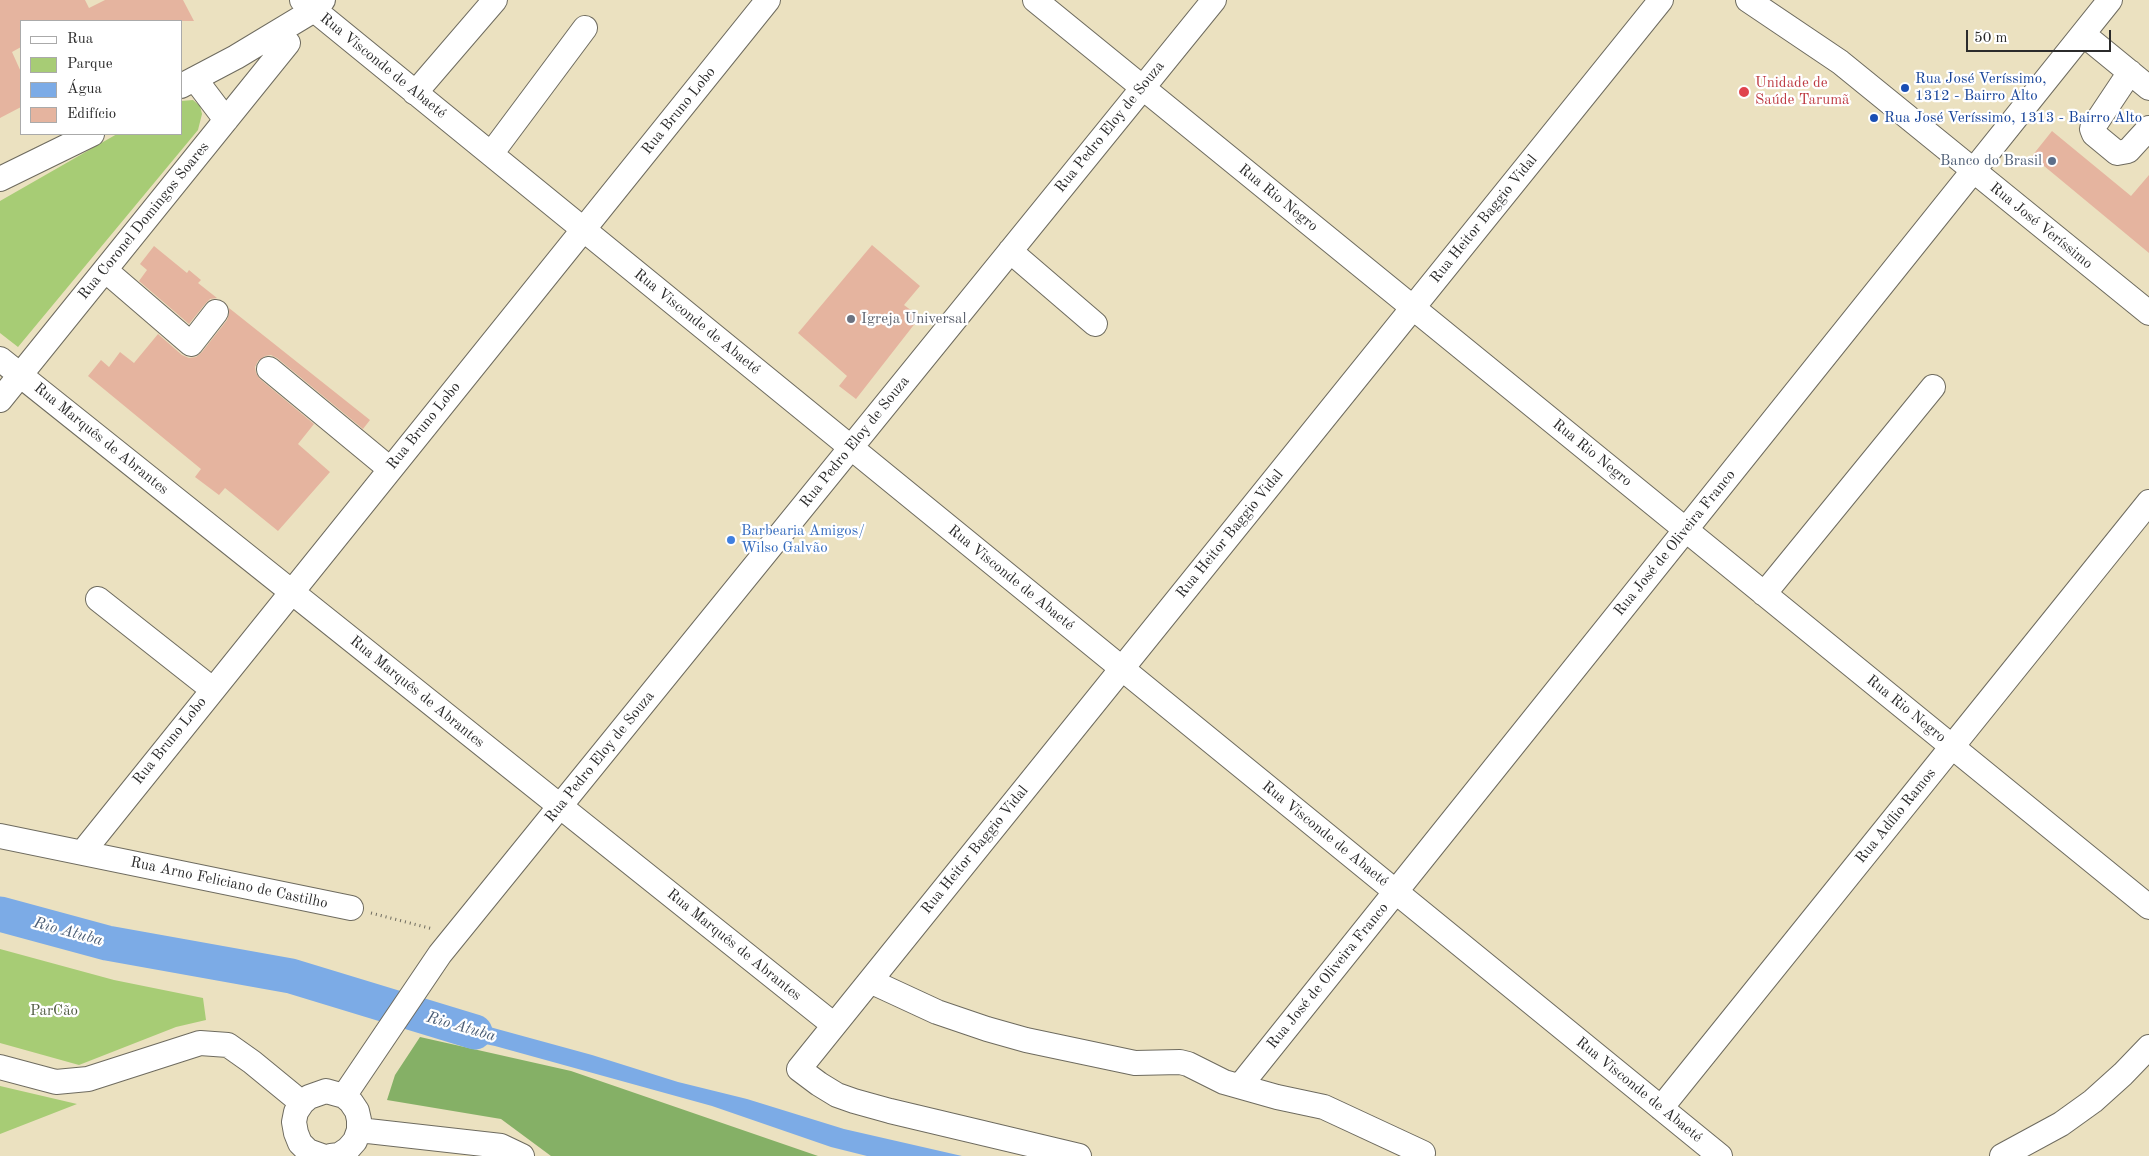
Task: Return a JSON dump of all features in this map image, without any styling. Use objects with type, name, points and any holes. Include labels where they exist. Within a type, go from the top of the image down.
[{"type":"street","points":[[415,93],[495,0]]},
{"type":"street","name":"Rua Bruno Lobo","points":[[82,853],[768,0]]},
{"type":"street","name":"Rua Rio Negro","points":[[1035,0],[2149,907]]},
{"type":"street","name":"Rua Pedro Eloy de Souza","points":[[344,1096],[440,954],[1214,0]]},
{"type":"street","name":"Rua Heitor Baggio Vidal","points":[[1080,1156],[890,1112],[854,1101],[825,1088],[799,1069],[1661,0]]},
{"type":"street","name":"Rua José Veríssimo","points":[[1748,0],[1840,62]]},
{"type":"street","name":"Rua José Veríssimo","points":[[1776,0],[1840,62],[2149,313]]},
{"type":"street","name":"Rua José de Oliveira Franco","points":[[1240,1086],[2110,0]]},
{"type":"street","points":[[226,120],[188,83],[236,57],[313,4]]},
{"type":"street","name":"Rua Visconde de Abaeté","points":[[313,4],[415,93],[1720,1156]]},
{"type":"street","points":[[490,154],[585,28]]},
{"type":"street","points":[[2083,34],[2149,88]]},
{"type":"street","name":"Rua Coronel Domingos Soares","points":[[0,400],[288,43]]},
{"type":"street","points":[[2130,72],[2092,129],[2094,134],[2117,153],[2128,151],[2149,128]]},
{"type":"street","points":[[0,179],[90,135]]},
{"type":"street","points":[[1010,251],[1096,324]]},
{"type":"street","points":[[105,270],[191,344],[216,312]]},
{"type":"street","name":"Rua Marquês de Abrantes","points":[[0,359],[834,1025]]},
{"type":"street","points":[[270,369],[390,469]]},
{"type":"street","points":[[1764,594],[1933,387]]},
{"type":"street","name":"Rua Adílio Ramos","points":[[1661,1108],[2149,502]]},
{"type":"street","points":[[98,599],[212,689]]},
{"type":"street","name":"Rua Arno Feliciano de Castilho","points":[[0,836],[351,908]]},
{"type":"street","points":[[870,981],[937,1012],[987,1030],[1078,1052],[1135,1063],[1180,1062],[1188,1064],[1212,1077],[1240,1086],[1277,1097],[1324,1107],[1424,1153]]},
{"type":"street","points":[[0,1067],[56,1082],[88,1078],[200,1043],[228,1045],[302,1103]]},
{"type":"street","points":[[2002,1156],[2061,1124],[2123,1074],[2149,1047]]},
{"type":"street","points":[[322,1156],[308,1150],[300,1143],[294,1122],[296,1112],[302,1103],[309,1097],[326,1091],[344,1096],[357,1111],[359,1130],[355,1140],[348,1149],[339,1155],[332,1156]]},
{"type":"street","points":[[359,1130],[501,1146],[522,1156]]},
{"type":"street","points":[[476,1156],[501,1146]]},
{"type":"path","points":[[351,908],[456,935]]},
{"type":"green space","points":[[193,100],[200,106],[202,114],[198,130],[18,347],[0,333],[0,201],[115,135],[182,135],[182,101]]},
{"type":"green space","name":"ParCão","points":[[0,949],[114,980],[203,998],[206,1020],[176,1027],[79,1065],[0,1043]]},
{"type":"green space","points":[[420,1037],[571,1071],[818,1156],[551,1156],[501,1119],[387,1100],[395,1075]]},
{"type":"green space","points":[[0,1086],[77,1104],[0,1134]]},
{"type":"water","points":[[435,1012],[592,1055],[678,1082],[747,1099],[844,1129],[962,1156],[867,1156],[831,1147],[712,1106],[495,1046],[418,1030]]},
{"type":"building","points":[[0,0],[85,0],[89,8],[105,0],[183,0],[194,21],[20,20],[20,48],[12,52],[20,70],[20,108],[0,118]]},
{"type":"building","points":[[2052,131],[2131,196],[2149,175],[2149,253],[2032,156]]},
{"type":"building","name":"Igreja Universal","points":[[872,245],[920,286],[904,305],[920,317],[856,399],[839,386],[847,376],[798,333]]},
{"type":"building","points":[[154,246],[187,273],[189,270],[201,280],[198,283],[217,298],[210,299],[189,324],[139,281],[147,270],[140,264]]},
{"type":"building","points":[[229,308],[370,420],[363,429],[277,358],[271,355],[265,356],[258,361],[255,367],[260,379],[314,424],[298,444],[330,472],[278,531],[225,488],[219,495],[195,477],[201,469],[88,376],[101,360],[109,367],[120,352],[134,363],[158,334],[182,355],[189,358],[196,357],[227,320]]},
{"type":"waterway","name":"Rio Atuba","points":[[0,914],[107,943],[291,976],[475,1032]]},
{"type":"place","name":"Rua José Veríssimo, 1312 - Bairro Alto","points":[[1905,88]]},
{"type":"place","name":"Unidade de Saúde Tarumã","points":[[1744,92]]},
{"type":"place","name":"Rua José Veríssimo, 1313 - Bairro Alto","points":[[1874,118]]},
{"type":"place","name":"Banco do Brasil","points":[[2052,161]]},
{"type":"place","name":"Igreja Universal","points":[[851,319]]},
{"type":"place","name":"Barbearia Amigos/ Wilso Galvão","points":[[731,540]]}]
